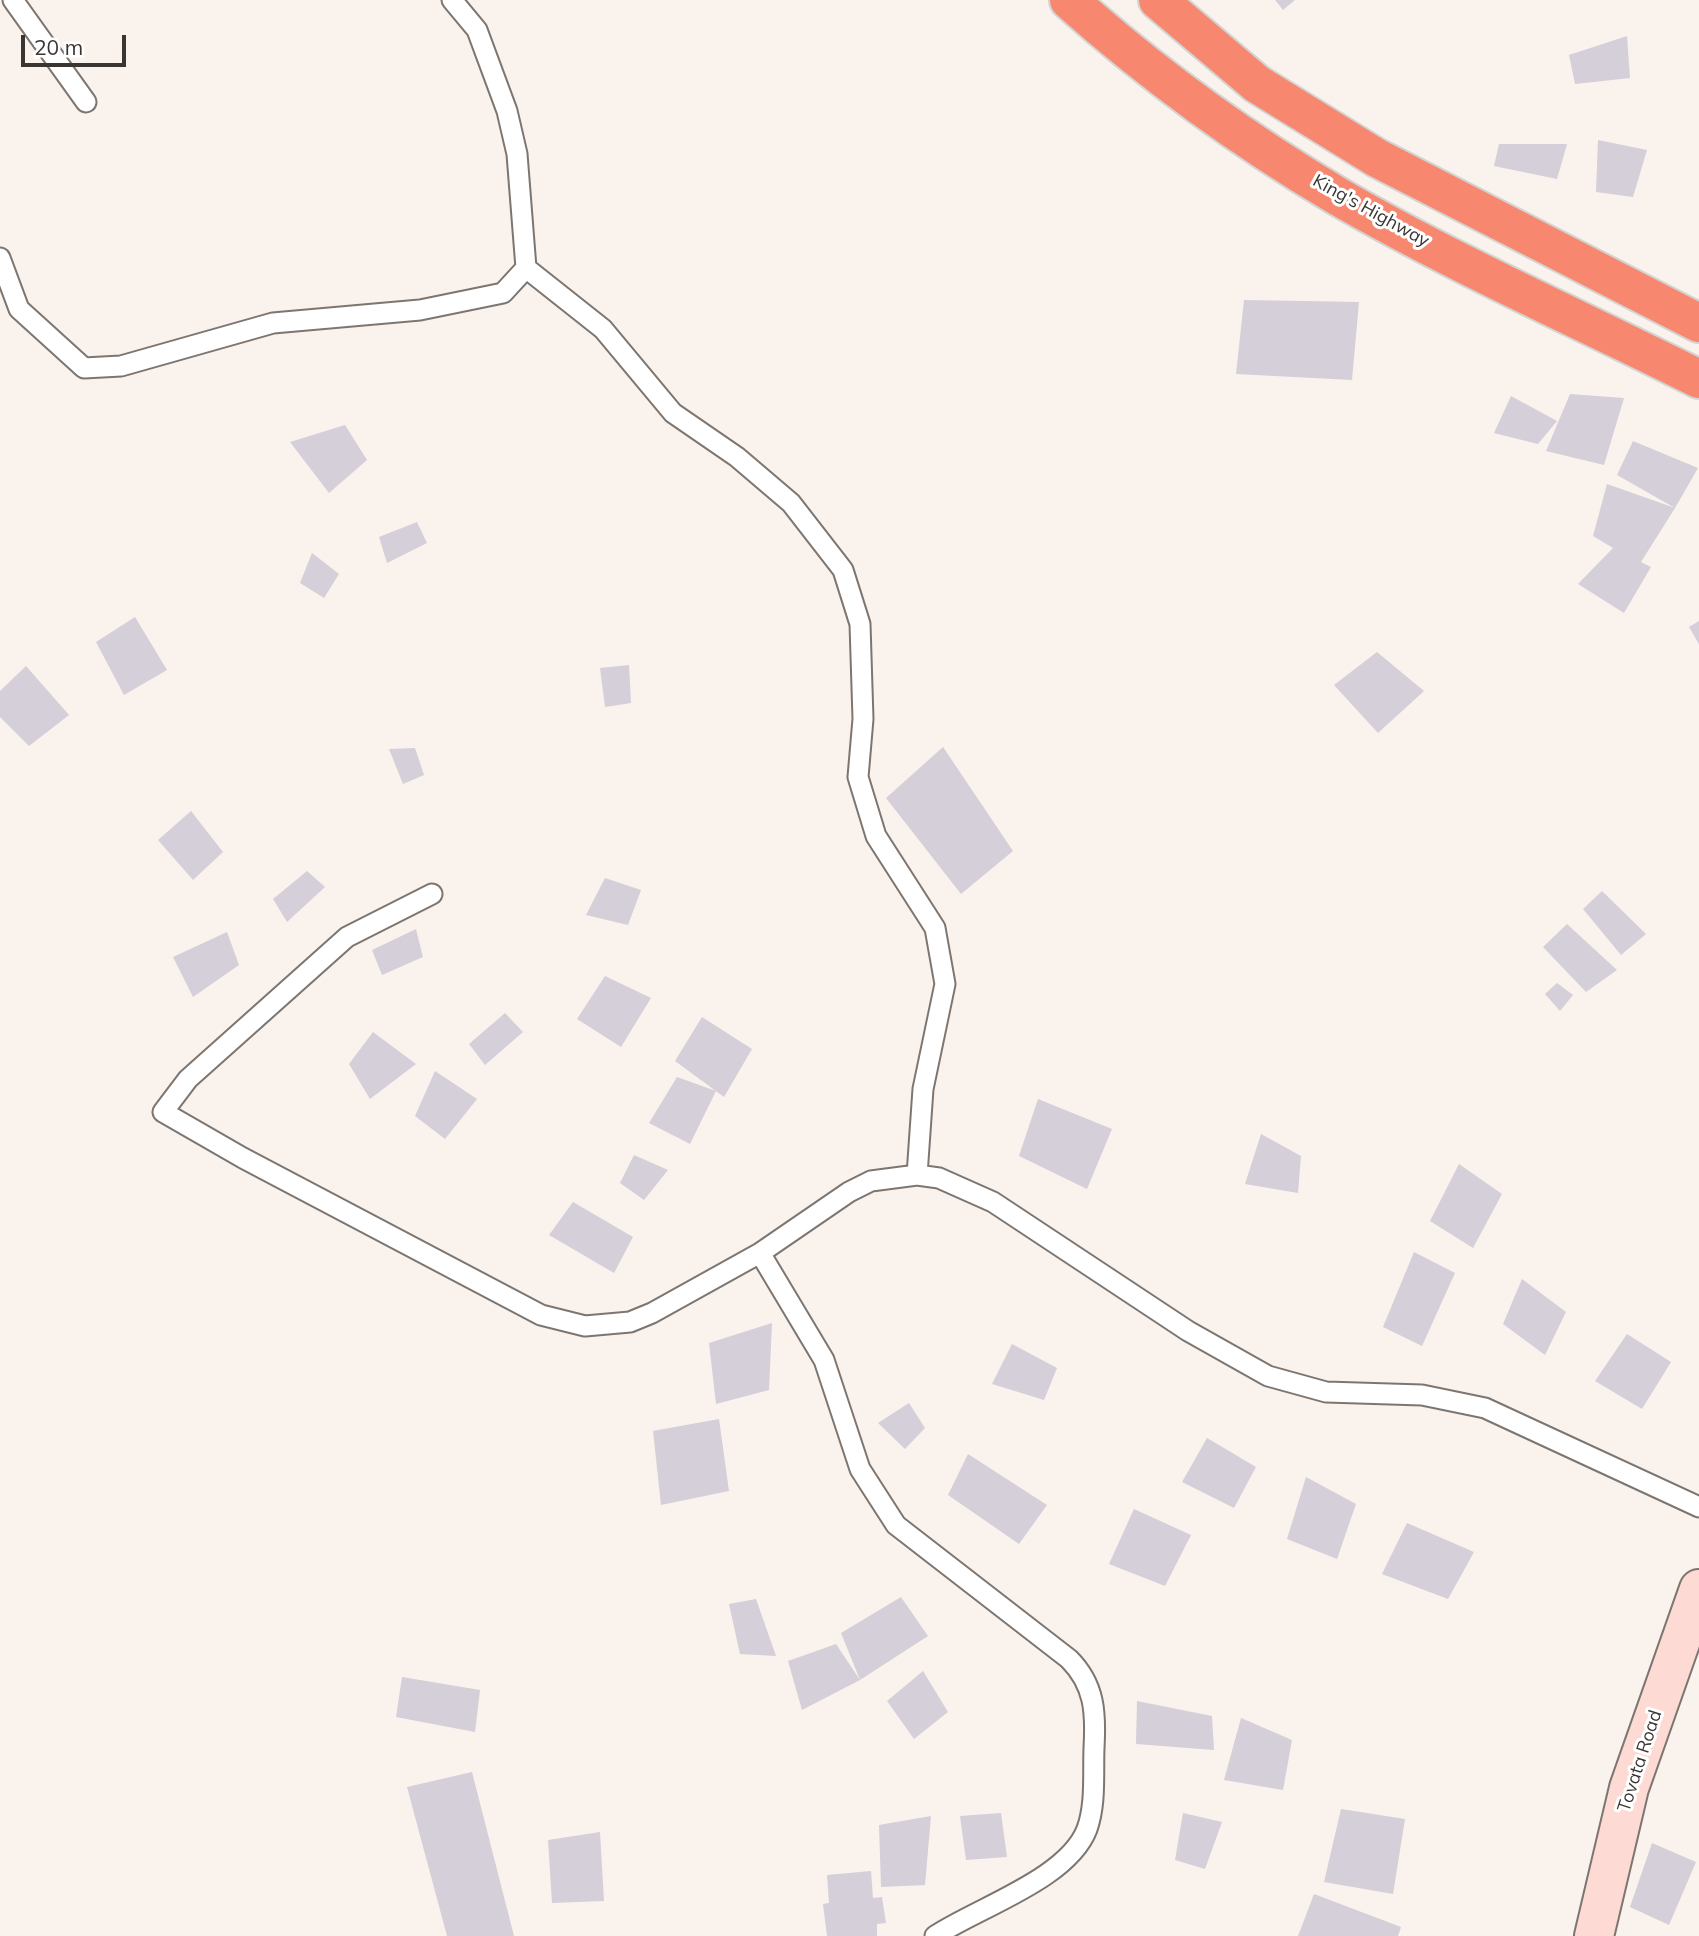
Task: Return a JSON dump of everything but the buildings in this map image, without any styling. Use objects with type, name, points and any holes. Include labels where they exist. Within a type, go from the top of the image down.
[{"type":"highway","name":"King's Highway","points":[[1069,0],[1144,65],[1227,124],[1339,197],[1699,379]]},
{"type":"highway","points":[[1158,0],[1257,84],[1377,158],[1699,323]]},
{"type":"street","name":"Tovata Road","points":[[1594,1936],[1629,1787],[1699,1589]]},
{"type":"lane","points":[[13,0],[86,102]]},
{"type":"lane","points":[[452,0],[477,30],[507,111],[517,154],[526,268],[603,329],[673,413],[737,457],[790,503],[844,570],[860,624],[863,719],[858,777],[876,836],[935,928],[944,984],[923,1089],[917,1175]]},
{"type":"lane","points":[[0,258],[19,309],[83,368],[121,366],[273,323],[420,310],[503,293],[526,268]]},
{"type":"lane","points":[[432,894],[347,937],[188,1079],[163,1112],[267,1171],[541,1315],[563,1322],[607,1326],[630,1322],[652,1313],[760,1253],[849,1192],[871,1181],[917,1175],[939,1178],[993,1202],[1188,1331],[1268,1376],[1326,1392],[1422,1395],[1485,1408],[1699,1507]]},
{"type":"lane","points":[[760,1253],[824,1360],[860,1469],[896,1525],[1069,1659],[1080,1669],[1093,1699],[1096,1716],[1091,1810],[1081,1842],[1056,1866],[936,1936]]}]
